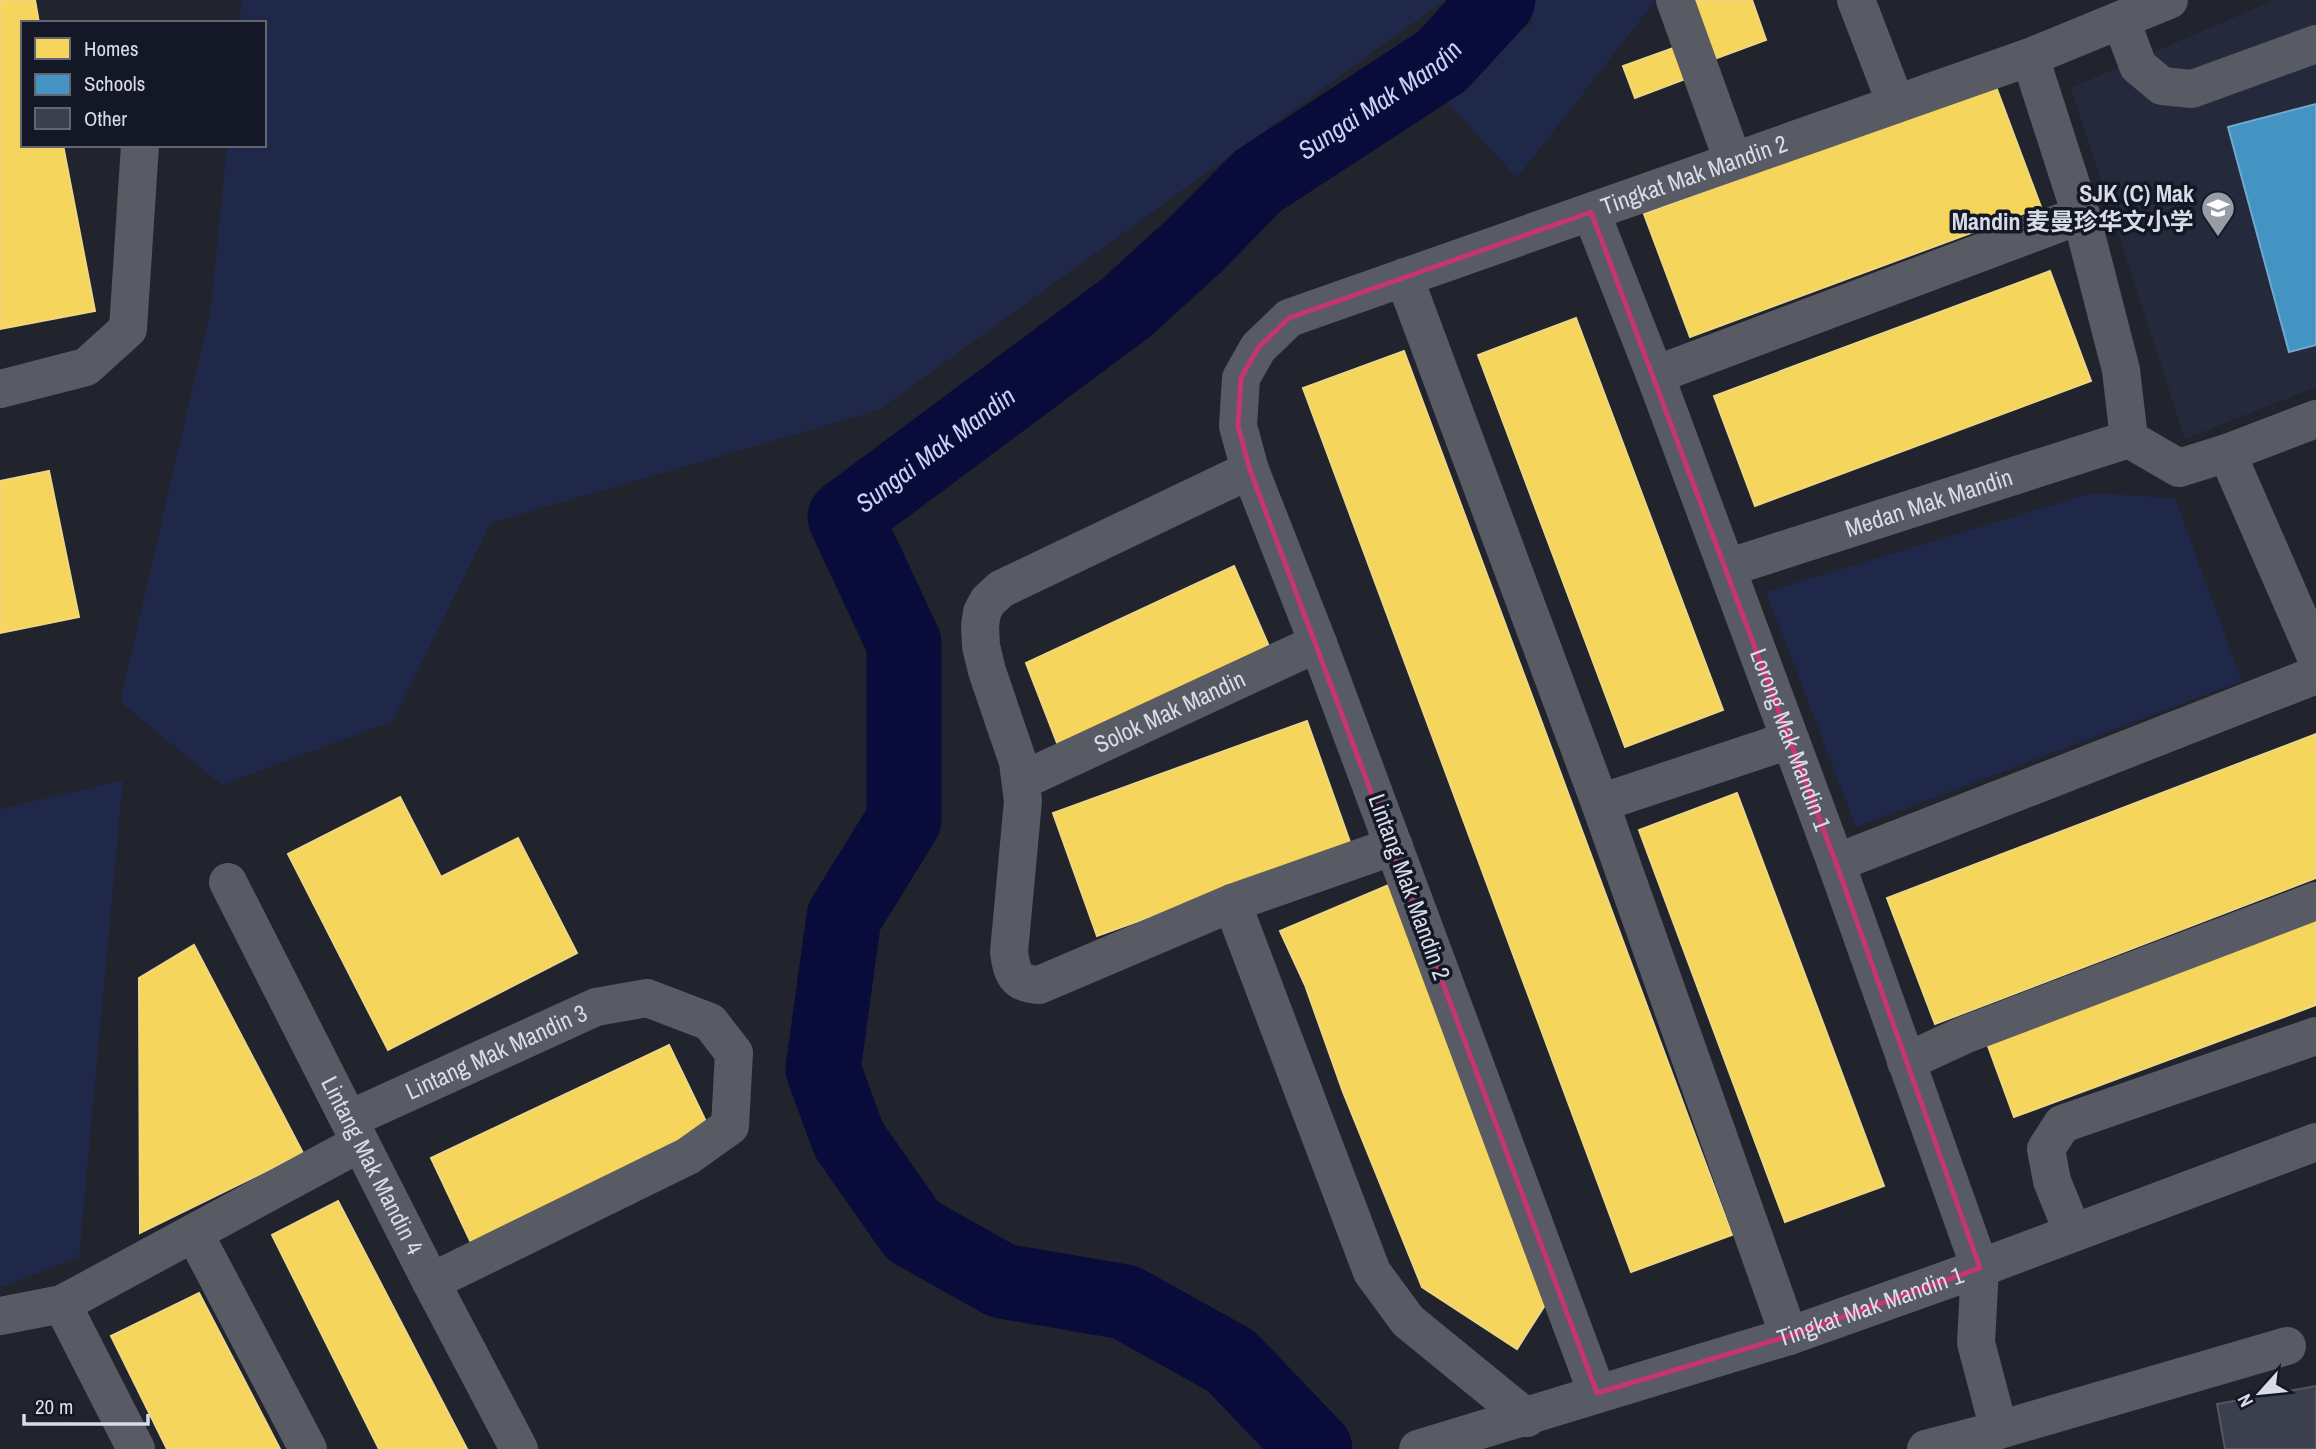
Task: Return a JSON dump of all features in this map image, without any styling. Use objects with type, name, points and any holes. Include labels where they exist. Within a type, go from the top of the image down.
[{"type":"street","points":[[1675,0],[1732,162]]},
{"type":"street","points":[[1856,0],[1896,104]]},
{"type":"street","name":"Tingkat Mak Mandin 2","points":[[1241,378],[1258,348],[1289,318],[2030,57],[2169,0]]},
{"type":"street","points":[[2120,20],[2138,65],[2162,86],[2192,89],[2316,44]]},
{"type":"street","points":[[2030,57],[2081,215],[2121,370],[2129,439],[2179,468],[2316,419]]},
{"type":"street","points":[[0,389],[86,368],[128,329],[140,147]]},
{"type":"street","name":"Lorong Mak Mandin 1","points":[[1591,212],[1655,375],[1836,863],[1980,1268]]},
{"type":"street","points":[[1655,375],[2081,215]]},
{"type":"street","points":[[1404,277],[1600,803],[1789,1336]]},
{"type":"street","name":"Lintang Mak Mandin 2","points":[[1241,378],[1238,426],[1250,470],[1318,643],[1597,1393]]},
{"type":"street","name":"Medan Mak Mandin","points":[[1727,568],[2129,439]]},
{"type":"street","points":[[2227,453],[2316,657]]},
{"type":"street","points":[[1250,470],[1001,589],[988,601],[982,612],[981,646],[1018,762],[1023,801],[1009,952],[1012,969],[1018,979],[1026,984],[1039,985],[1232,904],[1394,846]]},
{"type":"street","name":"Solok Mak Mandin","points":[[1021,781],[1318,643]]},
{"type":"street","points":[[1836,863],[2316,676]]},
{"type":"street","points":[[1600,803],[1790,740]]},
{"type":"street","name":"Lintang Mak Mandin 4","points":[[228,882],[519,1449]]},
{"type":"street","points":[[1906,1062],[1964,1035],[2316,901]]},
{"type":"street","points":[[1232,904],[1372,1272],[1408,1321],[1527,1418]]},
{"type":"street","name":"Lintang Mak Mandin 3","points":[[0,1316],[62,1304],[194,1233],[355,1131],[596,1007],[647,999],[710,1022],[734,1053],[730,1126],[688,1156],[431,1282]]},
{"type":"street","points":[[2073,1233],[2052,1181],[2046,1149],[2062,1124],[2316,1036]]},
{"type":"street","name":"Tingkat Mak Mandin 1","points":[[1418,1449],[1527,1418],[1597,1393],[1789,1336],[1980,1268],[2316,1142]]},
{"type":"street","points":[[194,1233],[308,1449]]},
{"type":"street","points":[[1980,1268],[1976,1343],[1999,1430]]},
{"type":"street","points":[[62,1304],[136,1449]]},
{"type":"street","points":[[1926,1449],[2287,1346]]},
{"type":"highlighted area","points":[[1591,212],[1836,863],[1980,1268],[1789,1336],[1597,1393],[1250,470],[1238,426],[1241,378],[1258,348],[1289,318]]},
{"type":"shaded area","points":[[242,0],[1445,0],[879,410],[491,523],[393,721],[222,785],[120,702],[211,307],[227,147],[266,147],[266,21],[239,21]]},
{"type":"shaded area","points":[[1532,0],[1656,0],[1517,178],[1432,86],[1532,24]]},
{"type":"shaded area","name":"SJK (C) Mak Mandin 麦曼珍华文小学","points":[[2274,0],[2316,0],[2316,387],[2185,439],[2071,88]]},
{"type":"shaded area","points":[[2092,493],[2175,498],[2242,681],[1856,827],[1766,592]]},
{"type":"shaded area","points":[[123,780],[79,1257],[0,1288],[0,809]]},
{"type":"building: Homes","points":[[0,0],[35,0],[39,21],[21,21],[21,147],[63,147],[95,311],[0,329]]},
{"type":"building: Homes","points":[[1687,0],[1752,0],[1766,40],[1709,61]]},
{"type":"building: Homes","points":[[1676,47],[1688,78],[1635,98],[1623,66]]},
{"type":"building: Homes","points":[[1995,84],[2041,207],[1690,337],[1644,214]]},
{"type":"building: Homes","points":[[2050,271],[2091,381],[1755,506],[1714,396]]},
{"type":"building: Homes","points":[[1576,318],[1723,710],[1625,747],[1478,355]]},
{"type":"building: Homes","points":[[1404,351],[1732,1235],[1631,1272],[1303,388]]},
{"type":"building: Homes","points":[[49,471],[79,617],[0,633],[0,481]]},
{"type":"building: Homes","points":[[1234,566],[1271,651],[1059,748],[1026,663]]},
{"type":"building: Homes","points":[[1307,721],[1351,845],[1097,936],[1053,813]]},
{"type":"building: Homes","points":[[2316,734],[2316,878],[1935,1024],[1887,898]]},
{"type":"building: Homes","points":[[1737,793],[1884,1186],[1785,1222],[1639,830]]},
{"type":"building: Homes","points":[[400,797],[441,877],[518,838],[577,953],[388,1050],[288,854]]},
{"type":"building: Homes","points":[[1405,878],[1552,1294],[1517,1349],[1422,1287],[1343,1092],[1305,985],[1280,931]]},
{"type":"building: Homes","points":[[2316,912],[2316,1005],[2014,1117],[1984,1035]]},
{"type":"building: Homes","points":[[194,945],[303,1153],[140,1233],[139,978]]},
{"type":"building: Homes","points":[[669,1045],[712,1134],[473,1247],[431,1158]]},
{"type":"building: Homes","points":[[338,1201],[467,1449],[379,1449],[272,1235]]},
{"type":"building: Homes","points":[[199,1293],[280,1449],[167,1449],[111,1336]]},
{"type":"building: Schools","points":[[2316,104],[2316,345],[2289,352],[2228,127]]},
{"type":"building: Other","points":[[2316,1386],[2316,1449],[2225,1449],[2217,1404]]},
{"type":"waterway","name":"Sungai Mak Mandin","points":[[1315,1449],[1231,1361],[1125,1302],[1002,1281],[913,1231],[849,1140],[823,1069],[844,917],[904,820],[904,643],[845,517],[1127,307],[1195,245],[1258,181],[1442,61],[1498,0]]},
{"type":"place","name":"SJK (C) Mak Mandin 麦曼珍华文小学","points":[[2218,238]]}]
